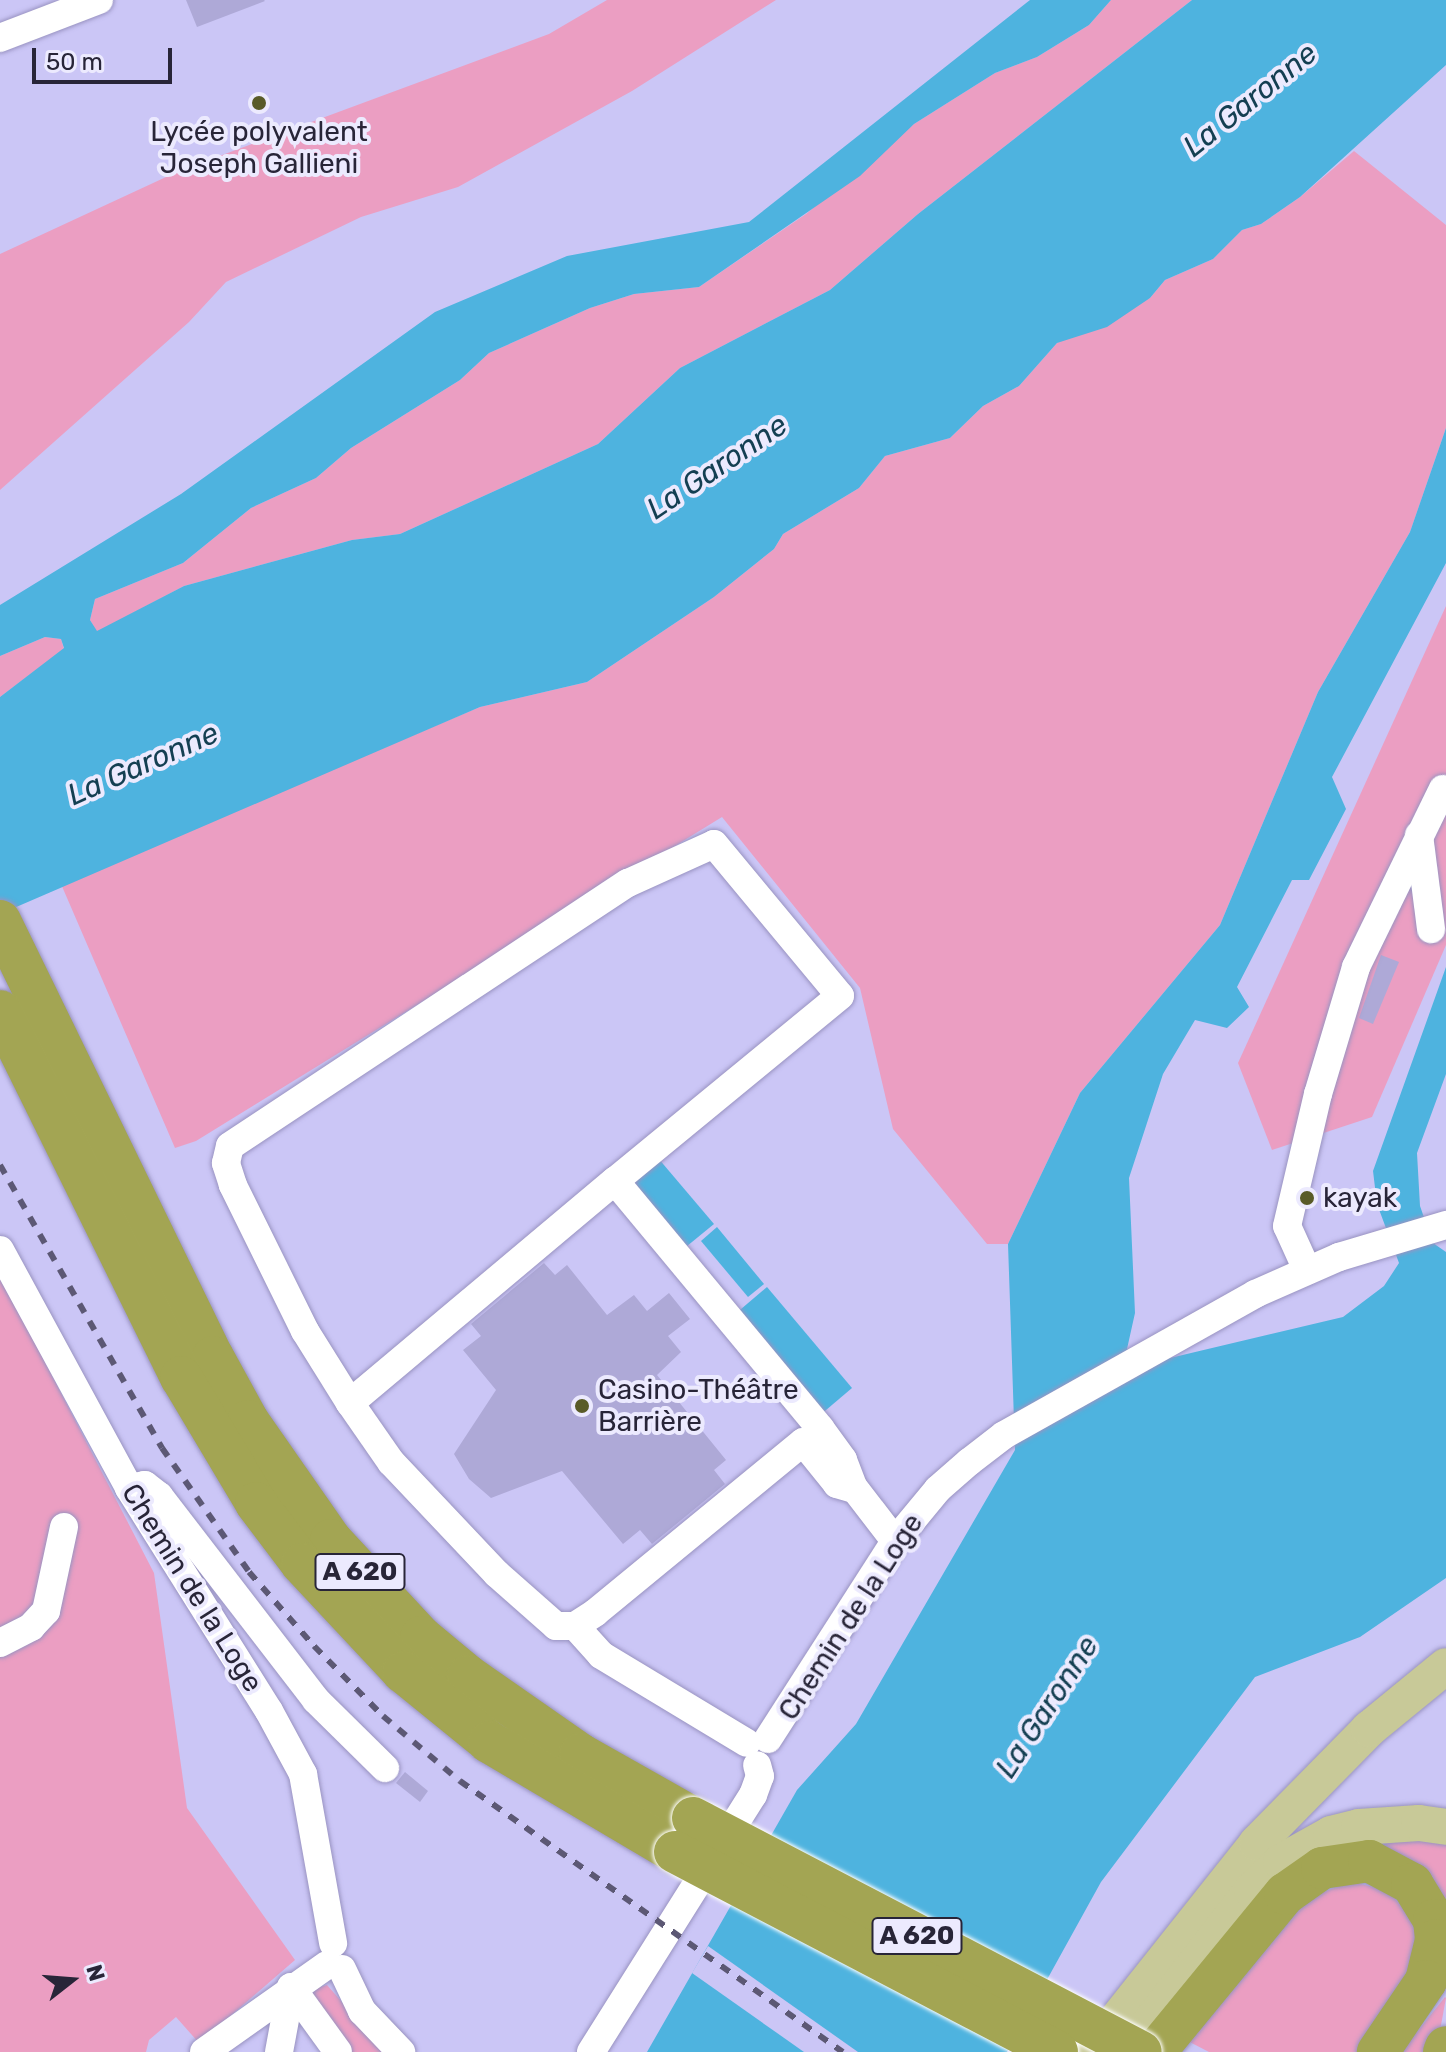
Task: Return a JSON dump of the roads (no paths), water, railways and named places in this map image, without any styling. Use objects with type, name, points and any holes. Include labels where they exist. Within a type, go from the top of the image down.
[{"type":"highway","name":"A 620","points":[[0,921],[216,1440],[302,1564],[403,1672],[489,1742],[1141,2052]]},
{"type":"highway","name":"A 620","points":[[0,1011],[127,1226]]},
{"type":"highway","name":"A 620","points":[[684,1835],[1057,2052]]},
{"type":"highway","points":[[1155,2052],[1285,1894],[1322,1868],[1369,1861],[1412,1884],[1434,1920],[1436,1940],[1426,1981],[1378,2052]]},
{"type":"highway","points":[[1390,2052],[1413,2030],[1446,1980]]},
{"type":"main road","points":[[1091,2052],[1257,1843],[1369,1729],[1446,1666]]},
{"type":"main road","points":[[1127,2052],[1252,1890],[1281,1862],[1331,1834],[1359,1827],[1419,1823],[1446,1827]]},
{"type":"street","points":[[1,35],[99,0]]},
{"type":"street","points":[[1307,1270],[1287,1226],[1318,1094],[1356,967],[1443,789]]},
{"type":"street","points":[[1419,835],[1431,929]]},
{"type":"street","points":[[350,1403],[840,996],[714,844],[628,883],[230,1146],[226,1163],[233,1185],[305,1331],[350,1403],[391,1462],[497,1574],[556,1626],[575,1626],[812,1435]]},
{"type":"street","points":[[612,1184],[812,1435],[843,1460],[854,1489],[895,1541]]},
{"type":"street","name":"Chemin de la Loge","points":[[591,2052],[753,1795],[760,1776],[757,1749],[895,1541],[938,1489],[1004,1435],[1307,1270],[1446,1225]]},
{"type":"street","name":"Chemin de la Loge","points":[[1218,1317],[1377,1249],[1446,1236]]},
{"type":"street","name":"Chemin de la Loge","points":[[0,1250],[129,1488],[269,1711],[303,1774],[334,1959],[362,2011],[401,2052]]},
{"type":"street","points":[[129,1488],[145,1485],[159,1496],[316,1700],[385,1768]]},
{"type":"street","points":[[0,1643],[31,1627],[46,1611],[64,1527]]},
{"type":"street","points":[[575,1626],[601,1655],[757,1749]]},
{"type":"street","points":[[204,2052],[334,1959]]},
{"type":"street","points":[[279,2052],[291,1987]]},
{"type":"street","points":[[291,1987],[338,2052]]},
{"type":"water","name":"La Garonne","points":[[1030,0],[1111,0],[1089,25],[1037,57],[995,73],[914,124],[860,176],[699,287],[634,294],[590,308],[489,353],[460,380],[351,448],[316,478],[251,508],[183,563],[95,599],[90,620],[97,631],[184,586],[352,540],[400,534],[598,444],[680,368],[830,290],[918,214],[1192,0],[1446,0],[1446,65],[1300,197],[1261,224],[1242,230],[1213,259],[1165,280],[1150,298],[1107,327],[1057,343],[1019,386],[983,406],[950,438],[885,456],[859,488],[783,534],[774,549],[714,597],[587,682],[480,707],[0,914],[0,697],[64,648],[61,639],[45,637],[0,656],[0,605],[181,494],[435,312],[567,256],[749,222]]},
{"type":"water","name":"La Garonne","points":[[1446,428],[1446,563],[1332,777],[1346,809],[1309,880],[1292,880],[1237,987],[1249,1007],[1227,1028],[1195,1020],[1163,1074],[1129,1178],[1135,1313],[1127,1349],[1170,1358],[1343,1317],[1384,1286],[1399,1263],[1377,1204],[1373,1171],[1446,967],[1446,1074],[1417,1153],[1420,1206],[1433,1243],[1446,1252],[1446,1578],[1360,1637],[1255,1677],[1101,1882],[1007,2052],[647,2052],[797,1790],[856,1724],[1015,1450],[1008,1244],[1080,1093],[1220,925],[1318,692],[1410,532]]},
{"type":"water","points":[[658,1158],[714,1224],[681,1251],[626,1185]]},
{"type":"water","points":[[717,1227],[764,1284],[748,1297],[701,1241]]},
{"type":"water","points":[[767,1287],[852,1388],[819,1416],[734,1315]]},
{"type":"railway","points":[[0,1165],[162,1448],[249,1572],[314,1646],[383,1716],[460,1781],[843,2052]]},
{"type":"place","name":"Lycée polyvalent Joseph Gallieni","points":[[259,103]]},
{"type":"place","name":"kayak","points":[[1307,1198]]},
{"type":"place","name":"Casino-Théâtre Barrière","points":[[582,1406]]}]
